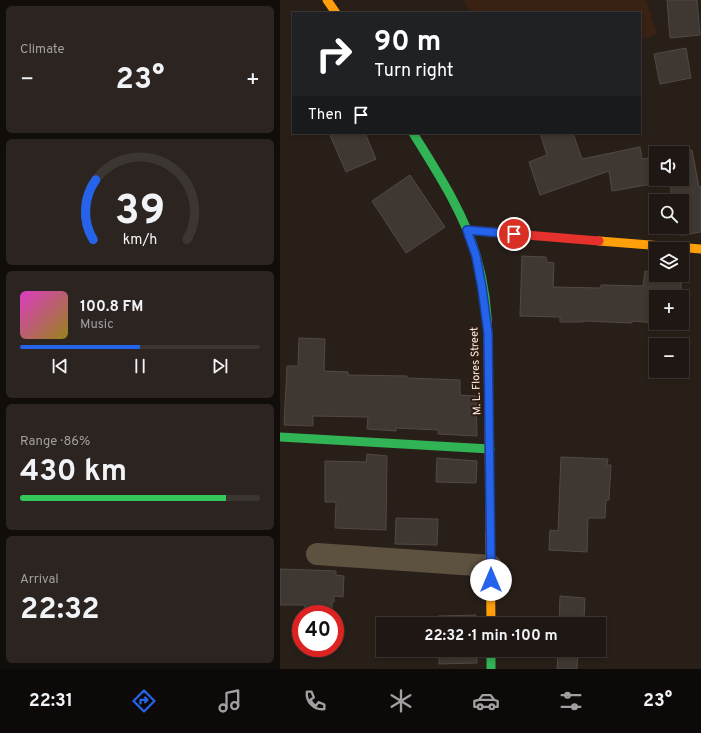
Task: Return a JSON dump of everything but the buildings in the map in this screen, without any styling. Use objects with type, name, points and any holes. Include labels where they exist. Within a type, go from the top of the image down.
[{"type":"street","points":[[327,0],[335,12]]},
{"type":"street","name":"M. L. Flores Street","points":[[414,134],[448,190],[467,230],[476,256],[482,288],[488,333],[491,617]]},
{"type":"street","points":[[467,230],[701,249]]},
{"type":"street","points":[[280,437],[490,449]]},
{"type":"street","points":[[317,554],[491,566]]},
{"type":"street","points":[[491,657],[491,669]]},
{"type":"shaded area","points":[[464,0],[646,0],[657,34],[641,40],[641,12],[470,12]]},
{"type":"traffic: fast","points":[[414,134],[449,192],[471,239],[479,265],[483,287],[488,342]]},
{"type":"traffic: fast","points":[[280,437],[490,449]]},
{"type":"traffic: fast","points":[[491,657],[491,669]]},
{"type":"traffic: slow","points":[[327,0],[335,12]]},
{"type":"traffic: slow","points":[[599,241],[701,249]]},
{"type":"traffic: slow","points":[[490,534],[491,617]]},
{"type":"traffic: jam","points":[[467,230],[599,241]]},
{"type":"traffic: jam","points":[[488,342],[490,534]]},
{"type":"route","points":[[491,580],[488,333],[476,256],[467,230],[514,234]]}]
